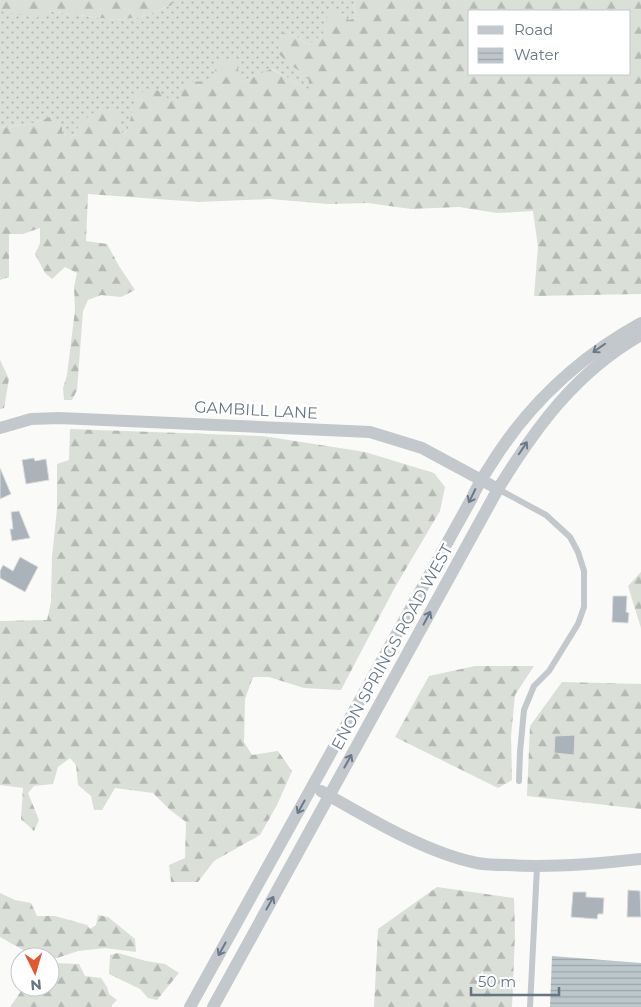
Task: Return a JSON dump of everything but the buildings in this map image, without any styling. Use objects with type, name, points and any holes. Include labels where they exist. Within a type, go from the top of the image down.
[{"type":"street","points":[[190,1007],[472,498],[480,479],[512,432],[552,387],[571,369],[598,349],[641,323]]},
{"type":"street","name":"ENON SPRINGS ROAD WEST","points":[[213,1007],[498,489],[521,451],[540,424],[561,400],[595,368],[641,335]]},
{"type":"street","name":"GAMBILL LANE","points":[[0,428],[32,419],[59,418],[370,432],[422,448],[498,489]]},
{"type":"street","points":[[313,787],[409,837],[453,857],[479,864],[536,867],[641,860]]},
{"type":"lane","points":[[498,489],[546,515],[570,537],[578,552],[584,571],[584,607],[578,624],[549,671],[534,686],[524,710],[519,781]]},
{"type":"lane","points":[[530,1007],[536,867]]},
{"type":"green space","points":[[0,0],[170,0],[172,5],[141,17],[116,20],[48,11],[36,18],[0,11]]},
{"type":"green space","points":[[170,0],[356,0],[353,5],[358,17],[349,20],[338,10],[323,34],[309,45],[289,32],[289,64],[308,77],[311,91],[272,69],[241,82],[212,81],[178,106],[133,108],[128,130],[122,134],[67,137],[52,116],[35,123],[0,128],[0,11],[48,11],[116,20],[141,17],[172,5]]},
{"type":"green space","points":[[356,0],[641,0],[641,294],[534,296],[538,247],[533,211],[497,213],[459,207],[411,209],[368,203],[328,204],[270,199],[199,202],[88,194],[86,241],[107,244],[135,290],[121,297],[101,295],[88,300],[83,311],[77,390],[72,400],[64,400],[63,388],[67,375],[75,310],[74,287],[77,273],[65,267],[52,279],[45,273],[35,254],[40,243],[40,228],[23,234],[9,234],[9,277],[0,280],[0,128],[35,123],[52,116],[62,125],[62,132],[67,137],[77,135],[78,125],[93,113],[111,108],[119,117],[123,134],[128,130],[136,93],[157,90],[178,106],[185,82],[212,81],[218,61],[236,61],[241,82],[271,69],[310,90],[308,77],[289,64],[278,53],[279,34],[289,32],[309,45],[323,34],[329,10],[338,10],[349,20],[358,17],[353,5]]},
{"type":"green space","points":[[0,360],[9,379],[4,408],[0,409]]},
{"type":"green space","points":[[70,429],[263,436],[365,452],[434,473],[445,487],[440,511],[394,589],[341,690],[304,688],[269,677],[253,677],[245,699],[244,742],[252,755],[278,751],[292,771],[277,805],[260,835],[214,861],[198,882],[171,882],[169,865],[185,858],[186,822],[170,810],[153,793],[115,788],[102,810],[94,810],[91,796],[78,785],[76,765],[70,758],[58,767],[53,784],[34,786],[28,793],[39,820],[34,831],[21,819],[23,788],[0,785],[0,621],[47,620],[51,602],[52,557],[57,509],[57,464],[69,460]]},
{"type":"green space","points":[[641,572],[641,628],[628,586]]},
{"type":"green space","points":[[475,666],[534,666],[515,695],[511,736],[512,780],[498,788],[395,737],[429,676]]},
{"type":"green space","points":[[562,682],[641,684],[641,809],[527,796],[530,726]]},
{"type":"green space","points":[[437,887],[514,898],[515,934],[512,1007],[374,1007],[378,929]]},
{"type":"green space","points":[[0,893],[15,900],[31,903],[37,916],[55,916],[87,925],[90,929],[96,925],[98,915],[108,917],[135,939],[136,952],[105,948],[78,951],[60,957],[60,947],[18,947],[0,937]]},
{"type":"green space","points":[[118,953],[165,964],[179,973],[157,1000],[148,998],[140,989],[109,974],[110,955]]},
{"type":"green space","points":[[60,963],[79,964],[85,976],[101,978],[109,994],[117,1000],[112,1007],[10,1007],[17,997],[60,997]]},
{"type":"water","points":[[552,956],[641,963],[641,1007],[550,1007]]}]
